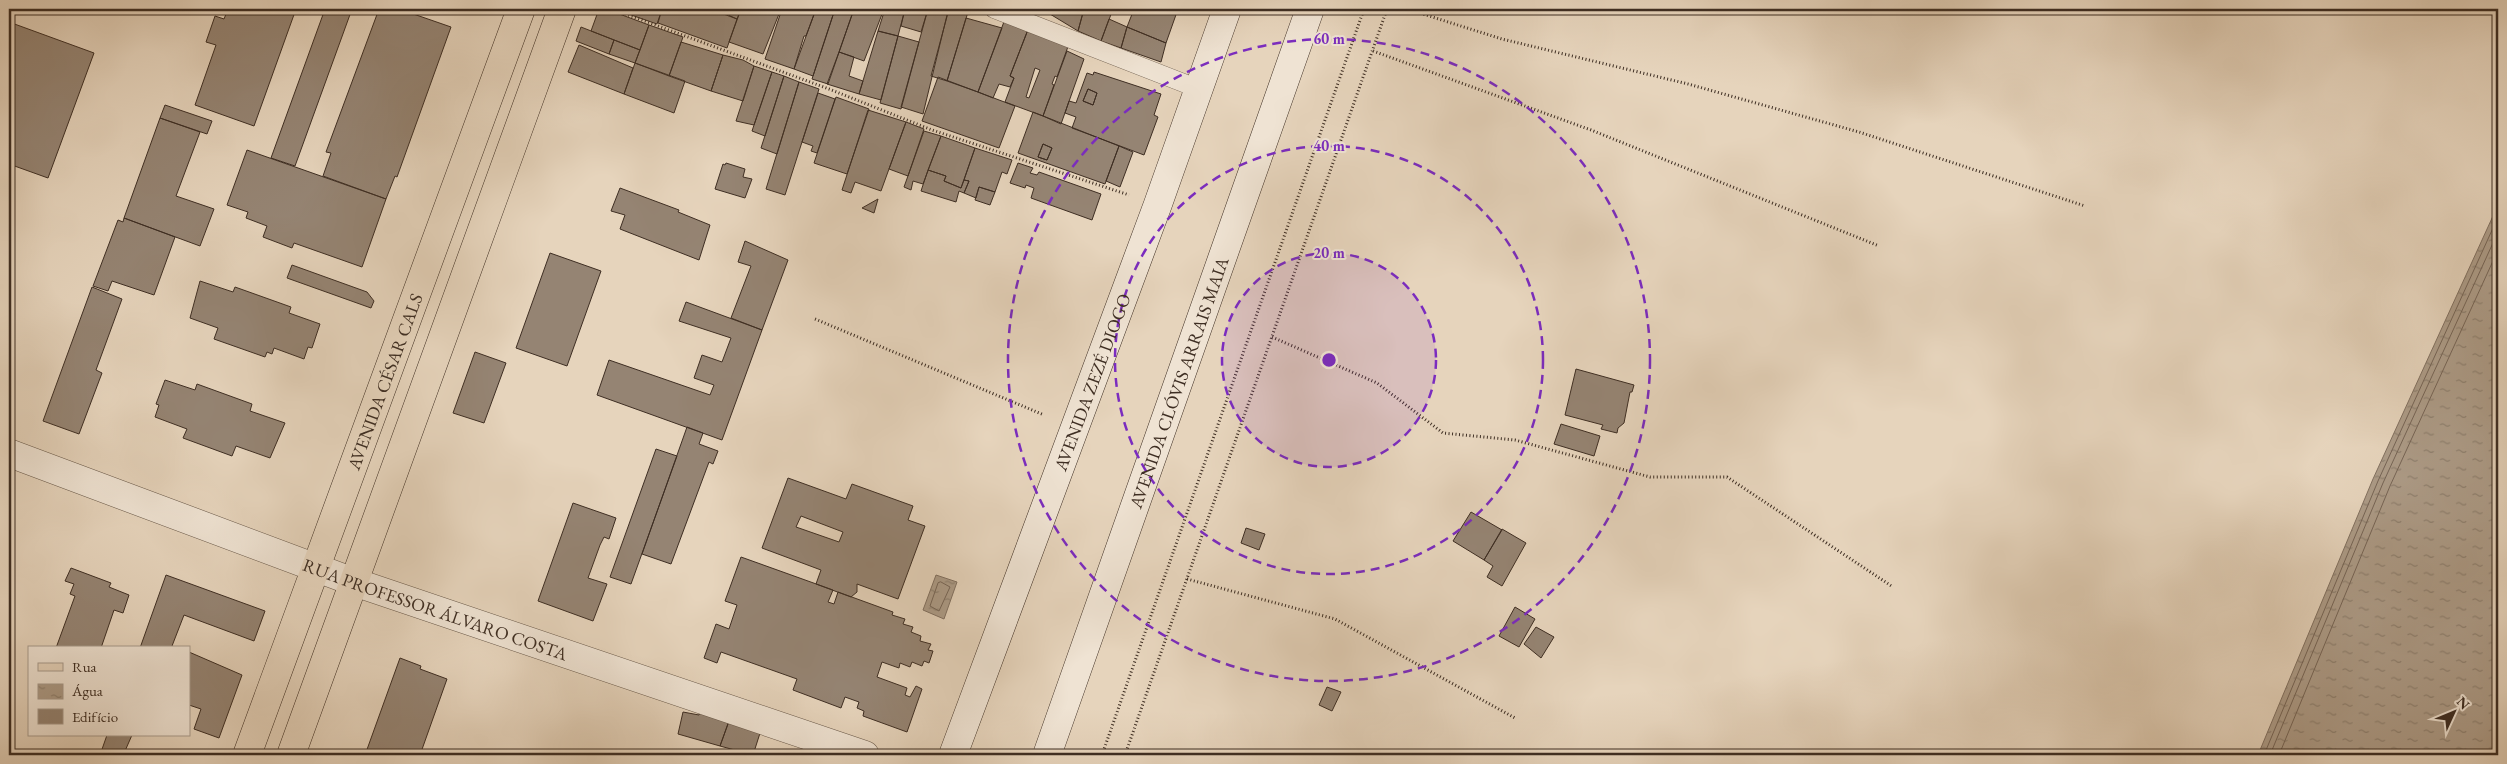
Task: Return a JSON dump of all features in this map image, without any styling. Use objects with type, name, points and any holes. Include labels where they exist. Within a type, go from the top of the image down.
[{"type":"main road","name":"AVENIDA CÉSAR CALS","points":[[247,755],[521,9]]},
{"type":"main road","points":[[291,755],[562,9]]},
{"type":"main road","name":"AVENIDA ZEZÉ DIOGO","points":[[953,755],[1158,204],[1228,9]]},
{"type":"main road","name":"AVENIDA CLÓVIS ARRAIS MAIA","points":[[1047,755],[1310,9]]},
{"type":"main road","name":"RUA PROFESSOR ÁLVARO COSTA","points":[[9,453],[354,582],[865,755]]},
{"type":"lane","points":[[994,9],[1199,89]]},
{"type":"path","points":[[612,9],[829,88],[932,130],[1158,204]]},
{"type":"path","points":[[1102,755],[1364,9]]},
{"type":"path","points":[[1125,755],[1387,9]]},
{"type":"path","points":[[1407,9],[1502,38],[1688,84],[1859,132],[2085,206]]},
{"type":"path","points":[[1373,52],[1591,130],[1879,246]]},
{"type":"path","points":[[815,319],[1075,428]]},
{"type":"path","points":[[1272,337],[1377,383],[1443,433],[1515,440],[1650,477],[1727,477],[1893,588]]},
{"type":"path","points":[[1187,579],[1336,619],[1516,718]]},
{"type":"water","points":[[2498,205],[2498,755],[2258,755],[2373,479]]},
{"type":"water","points":[[936,575],[957,582],[944,619],[923,610]]},
{"type":"building","points":[[228,9],[296,9],[254,126],[195,105],[216,45],[206,42],[215,16],[224,19]]},
{"type":"building","points":[[325,9],[352,9],[295,166],[271,158]]},
{"type":"building","points":[[379,9],[399,9],[451,27],[397,177],[395,176],[386,199],[323,176],[331,153],[326,152]]},
{"type":"building","points":[[599,9],[606,9],[649,25],[640,50],[591,31]]},
{"type":"building","points":[[614,9],[662,9],[657,24]]},
{"type":"building","points":[[662,9],[710,9],[737,19],[727,48],[658,23]]},
{"type":"building","points":[[715,9],[741,9],[737,19]]},
{"type":"building","points":[[741,9],[781,9],[763,54],[729,42]]},
{"type":"building","points":[[782,9],[796,9],[796,11],[803,13],[804,9],[816,9],[806,36],[804,36],[794,69],[765,59]]},
{"type":"building","points":[[816,9],[835,9],[813,76],[794,69]]},
{"type":"building","points":[[835,9],[854,9],[828,84],[812,79]]},
{"type":"building","points":[[854,9],[884,9],[864,61],[839,52]]},
{"type":"building","points":[[885,9],[905,9],[898,36],[878,31]]},
{"type":"building","points":[[905,9],[928,9],[921,32],[901,26]]},
{"type":"building","points":[[928,9],[948,11],[923,114],[901,107]]},
{"type":"building","points":[[949,9],[968,12],[947,81],[931,76]]},
{"type":"building","points":[[1046,9],[1084,9],[1078,31],[1045,11]]},
{"type":"building","points":[[1084,9],[1113,9],[1101,41],[1078,31]]},
{"type":"building","points":[[1134,9],[1178,9],[1166,43],[1127,27]]},
{"type":"building","points":[[966,18],[1002,28],[978,92],[947,81]]},
{"type":"building","points":[[1005,19],[1029,27],[1010,76],[1014,78],[1010,87],[999,84],[993,98],[978,92]]},
{"type":"building","points":[[1109,19],[1127,27],[1121,48],[1101,41]]},
{"type":"building","points":[[9,22],[94,53],[48,178],[9,164]]},
{"type":"building","points":[[649,25],[683,37],[669,76],[635,63]]},
{"type":"building","points":[[581,27],[614,40],[609,54],[576,41]]},
{"type":"building","points":[[1029,27],[1070,41],[1057,77],[1055,76],[1052,84],[1054,85],[1043,116],[1005,102],[1014,78],[1010,76]],"holes":[[[1035,68],[1040,70],[1029,98],[1026,97]]]},
{"type":"building","points":[[1127,27],[1166,43],[1161,62],[1121,48]]},
{"type":"building","points":[[878,31],[898,36],[881,100],[859,94]]},
{"type":"building","points":[[898,36],[919,42],[901,109],[880,103]]},
{"type":"building","points":[[614,40],[640,50],[635,63],[609,54]]},
{"type":"building","points":[[681,42],[723,55],[711,91],[669,76]]},
{"type":"building","points":[[579,45],[633,68],[624,94],[568,72]]},
{"type":"building","points":[[1067,51],[1084,59],[1061,124],[1043,116]]},
{"type":"building","points":[[839,52],[854,57],[849,76],[863,81],[859,94],[827,84]]},
{"type":"building","points":[[723,55],[743,60],[754,66],[743,101],[711,91]]},
{"type":"building","points":[[635,63],[685,81],[674,113],[624,94]]},
{"type":"building","points":[[754,66],[772,72],[754,125],[736,121]]},
{"type":"building","points":[[772,72],[784,76],[765,136],[752,131]]},
{"type":"building","points":[[1094,72],[1161,94],[1154,115],[1158,117],[1144,155],[1072,128],[1076,117],[1065,113],[1069,101],[1076,103],[1087,73],[1093,75]],"holes":[[[1088,89],[1097,93],[1093,105],[1083,101]]]},
{"type":"building","points":[[784,76],[799,82],[777,154],[761,148]]},
{"type":"building","points":[[938,77],[1015,106],[999,148],[922,121]]},
{"type":"building","points":[[799,82],[819,89],[785,195],[766,189]]},
{"type":"building","points":[[1088,89],[1097,93],[1093,105],[1083,101]]},
{"type":"building","points":[[818,93],[835,99],[817,153],[811,151],[813,146],[802,142]]},
{"type":"building","points":[[836,97],[869,109],[847,174],[814,163]]},
{"type":"building","points":[[165,105],[212,121],[207,134],[160,118]]},
{"type":"building","points":[[868,110],[906,122],[881,191],[855,182],[851,193],[842,190]]},
{"type":"building","points":[[1033,112],[1119,146],[1105,184],[1018,153]],"holes":[[[1043,144],[1052,148],[1047,160],[1038,157]]]},
{"type":"building","points":[[160,118],[200,132],[176,196],[214,209],[200,246],[124,218]]},
{"type":"building","points":[[906,122],[924,129],[908,176],[889,169]]},
{"type":"building","points":[[924,131],[941,136],[923,184],[913,181],[911,190],[904,187]]},
{"type":"building","points":[[941,136],[975,148],[961,188],[944,181],[946,176],[928,170]]},
{"type":"building","points":[[1043,144],[1052,148],[1047,160],[1038,157]]},
{"type":"building","points":[[1119,146],[1133,152],[1120,187],[1106,181]]},
{"type":"building","points":[[975,148],[1012,160],[1007,174],[1002,172],[995,192],[979,187],[976,198],[964,193],[969,181],[964,180]]},
{"type":"building","points":[[247,150],[386,199],[362,267],[294,243],[292,248],[263,237],[267,226],[246,218],[248,212],[227,205]]},
{"type":"building","points":[[726,163],[745,169],[743,177],[752,179],[745,198],[715,189],[723,164],[725,165]]},
{"type":"building","points":[[1018,163],[1033,168],[1030,173],[1037,175],[1039,172],[1101,194],[1092,220],[1031,198],[1034,188],[1026,185],[1025,188],[1010,183]]},
{"type":"building","points":[[928,170],[946,176],[944,181],[961,188],[964,180],[969,181],[964,193],[959,191],[956,202],[921,191]]},
{"type":"building","points":[[979,187],[995,192],[990,205],[975,200]]},
{"type":"building","points":[[620,188],[679,210],[678,212],[710,225],[699,260],[620,229],[625,215],[611,211]]},
{"type":"building","points":[[878,199],[874,213],[862,208]]},
{"type":"building","points":[[124,218],[175,237],[154,295],[112,281],[108,291],[93,286],[118,220],[123,222]]},
{"type":"building","points":[[745,241],[788,260],[762,330],[731,318],[751,266],[738,262]]},
{"type":"building","points":[[550,253],[601,271],[567,366],[516,348]]},
{"type":"building","points":[[292,265],[367,292],[374,301],[371,308],[287,278]]},
{"type":"building","points":[[200,281],[233,292],[235,287],[291,307],[289,313],[320,324],[312,348],[308,347],[304,359],[274,348],[272,354],[267,352],[265,357],[214,339],[218,328],[190,318]]},
{"type":"building","points":[[92,287],[122,299],[96,370],[102,373],[79,434],[43,421]]},
{"type":"building","points":[[686,302],[762,330],[722,440],[597,395],[609,360],[710,395],[714,385],[694,378],[702,355],[722,362],[731,338],[679,321]]},
{"type":"building","points":[[475,352],[506,363],[484,423],[453,413]]},
{"type":"building","points":[[1576,369],[1634,385],[1632,392],[1630,392],[1624,423],[1618,428],[1617,433],[1601,429],[1603,425],[1565,415]]},
{"type":"building","points":[[165,380],[195,390],[197,384],[252,404],[250,411],[285,423],[270,458],[236,446],[232,456],[183,438],[187,429],[155,417],[159,405],[156,404]]},
{"type":"building","points":[[1561,424],[1600,436],[1594,456],[1554,444]]},
{"type":"building","points":[[687,427],[703,433],[699,444],[718,451],[713,464],[709,462],[671,564],[642,554]]},
{"type":"building","points":[[656,449],[677,456],[631,584],[610,577]]},
{"type":"building","points":[[788,478],[846,499],[852,484],[913,506],[908,520],[925,526],[898,599],[857,584],[857,592],[851,597],[816,584],[821,570],[762,548]],"holes":[[[801,516],[843,532],[839,542],[796,527]]]},
{"type":"building","points":[[573,503],[616,518],[609,539],[604,537],[600,545],[588,578],[607,584],[593,621],[538,601]]},
{"type":"building","points":[[1471,512],[1502,530],[1484,560],[1453,541]]},
{"type":"building","points":[[1246,528],[1265,534],[1259,550],[1241,543]]},
{"type":"building","points":[[1502,529],[1526,543],[1502,586],[1487,577],[1493,566],[1484,560]]},
{"type":"building","points":[[741,557],[833,590],[828,602],[834,604],[838,592],[893,612],[892,615],[905,619],[903,624],[913,627],[911,632],[921,636],[920,641],[931,644],[928,650],[933,651],[929,663],[924,661],[922,666],[912,662],[910,667],[900,663],[899,668],[882,662],[877,677],[907,688],[905,695],[910,697],[916,686],[922,689],[907,732],[863,716],[864,711],[857,708],[859,702],[845,697],[841,708],[793,690],[797,679],[721,652],[717,663],[704,658],[716,624],[729,629],[737,605],[725,601]]},
{"type":"building","points":[[71,568],[111,583],[109,587],[129,595],[123,613],[114,610],[102,646],[57,646],[75,596],[70,594],[74,584],[65,581]]},
{"type":"building","points":[[166,575],[265,611],[254,641],[184,615],[172,646],[141,646]]},
{"type":"building","points":[[1515,607],[1535,619],[1519,647],[1499,636]]},
{"type":"building","points":[[1536,627],[1554,637],[1541,658],[1524,644]]},
{"type":"building","points":[[190,652],[242,675],[219,738],[194,729],[201,709],[190,705]]},
{"type":"building","points":[[400,658],[421,666],[420,669],[447,679],[420,755],[365,755]]},
{"type":"building","points":[[1327,687],[1341,692],[1332,711],[1319,705]]},
{"type":"building","points":[[683,712],[699,715],[700,712],[729,721],[720,746],[678,734]]},
{"type":"building","points":[[729,721],[761,730],[753,755],[720,746]]},
{"type":"building","points":[[107,736],[132,736],[125,751],[135,755],[100,755]]}]
